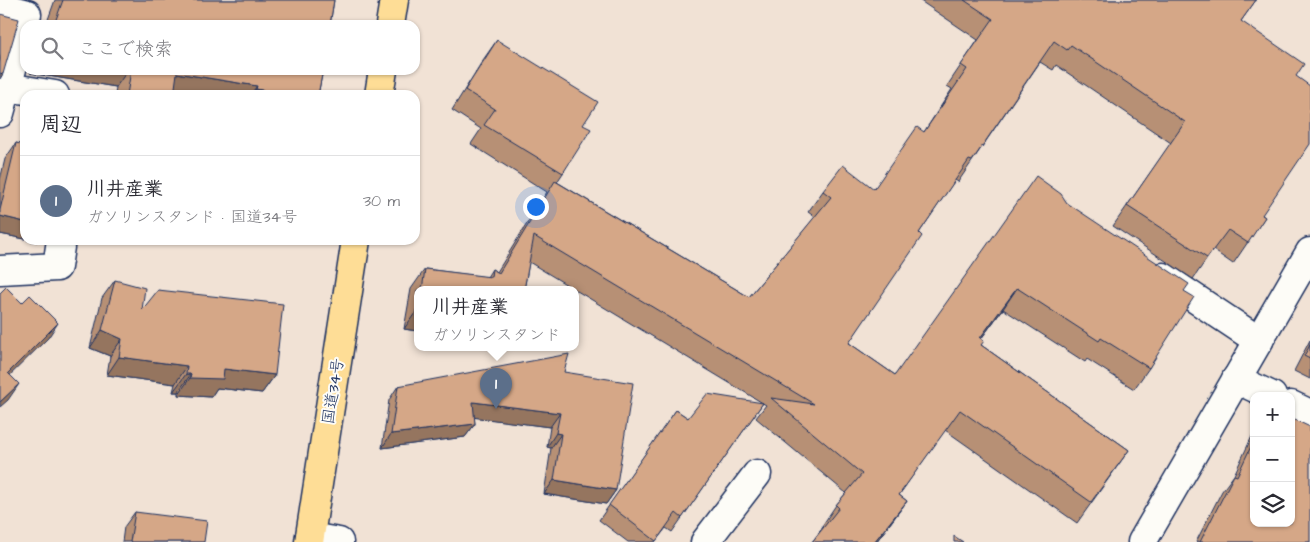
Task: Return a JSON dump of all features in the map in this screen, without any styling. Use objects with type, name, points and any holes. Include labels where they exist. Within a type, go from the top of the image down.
[{"type":"highway","points":[[391,20],[394,0]]},
{"type":"highway","points":[[380,90],[382,75]]},
{"type":"highway","name":"国道34号","points":[[309,540],[355,245]]},
{"type":"street","points":[[0,7],[27,14],[25,20]]},
{"type":"street","points":[[0,113],[20,40]]},
{"type":"street","points":[[7,87],[25,90]]},
{"type":"street","points":[[0,270],[57,267],[60,245]]},
{"type":"street","points":[[1142,542],[1310,252]]},
{"type":"street","points":[[1144,265],[1259,340]]},
{"type":"street","points":[[1236,379],[1264,392]]},
{"type":"street","points":[[1295,407],[1310,414]]},
{"type":"street","points":[[705,542],[757,474]]},
{"type":"street","points":[[309,540],[339,542]]},
{"type":"building","points":[[63,0],[334,0],[331,20],[56,20]]},
{"type":"building","points":[[964,0],[1256,0],[1241,21],[1304,64],[1296,76],[1310,86],[1310,144],[1262,215],[1265,217],[1248,243],[1228,230],[1207,258],[1127,206],[1185,122],[1071,45],[1067,50],[1054,41],[972,161],[969,160],[919,233],[922,236],[849,343],[895,375],[1036,176],[1061,194],[1067,203],[1189,284],[1184,291],[1194,297],[1149,368],[1101,338],[1099,341],[1017,288],[980,338],[984,341],[981,345],[1129,450],[1091,502],[960,410],[899,495],[907,501],[874,542],[812,542],[839,508],[836,505],[862,474],[771,398],[814,404],[534,236],[525,286],[423,286],[425,269],[491,277],[492,269],[499,273],[555,181],[749,297],[831,197],[823,191],[843,165],[874,189],[917,127],[924,132],[967,69],[961,65],[993,19]]},
{"type":"building","points":[[0,14],[19,19],[3,74],[0,73]]},
{"type":"building","points":[[497,40],[598,102],[583,125],[591,129],[563,173],[484,125],[495,109],[465,90]]},
{"type":"building","points":[[130,75],[177,75],[175,90],[128,90]]},
{"type":"building","points":[[189,75],[322,75],[319,90],[262,90],[256,89],[257,86]]},
{"type":"building","points":[[16,143],[20,144],[20,221],[0,216]]},
{"type":"building","points":[[115,280],[145,288],[142,310],[158,290],[283,304],[275,375],[224,369],[223,379],[190,378],[191,374],[186,374],[187,366],[119,357],[122,339],[102,330]]},
{"type":"building","points":[[6,287],[22,303],[30,295],[58,323],[8,373],[19,384],[0,402],[0,293]]},
{"type":"building","points":[[1310,345],[1310,359],[1304,356]]},
{"type":"building","points":[[569,354],[564,372],[633,383],[616,490],[554,480],[561,434],[556,433],[560,413],[473,402],[475,424],[391,434],[398,386]]},
{"type":"building","points":[[707,394],[763,403],[682,518],[676,513],[656,541],[609,505],[676,410],[688,418]]},
{"type":"building","points":[[1295,420],[1310,427],[1310,542],[1200,542],[1234,475],[1237,476],[1250,448],[1250,527],[1295,527]]},
{"type":"building","points":[[135,512],[207,521],[204,542],[130,542]]},
{"type":"building","points":[[954,536],[963,542],[954,542]]},
{"type":"place","name":"川井産業","points":[[496,409]]}]
